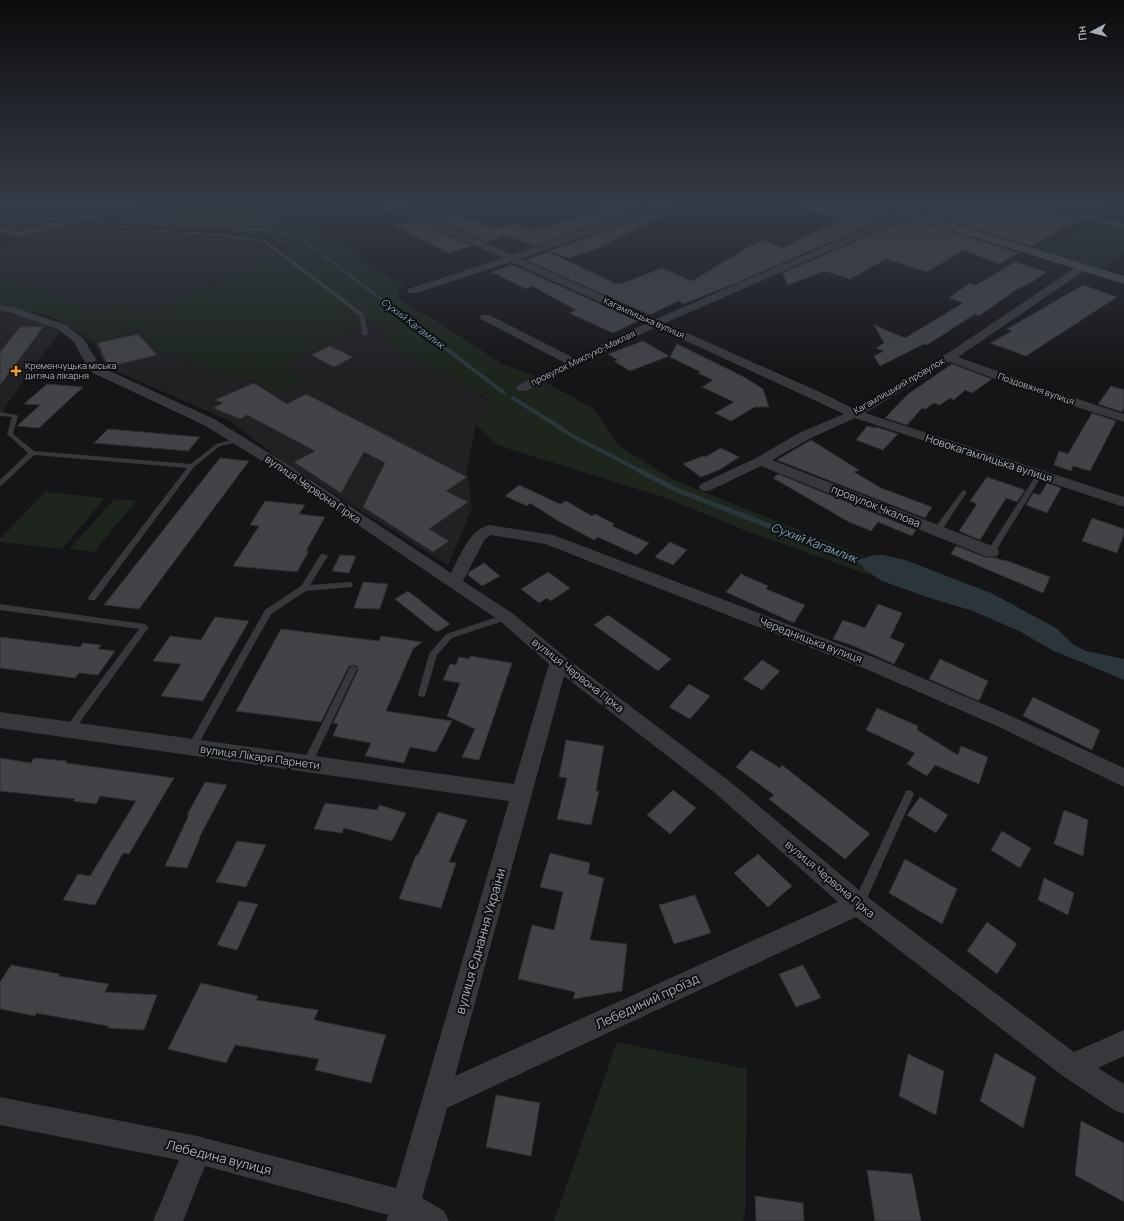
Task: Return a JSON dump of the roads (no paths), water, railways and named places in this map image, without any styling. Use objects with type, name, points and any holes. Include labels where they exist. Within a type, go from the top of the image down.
[{"type":"street","points":[[412,291],[502,261]]},
{"type":"street","name":"Кагамлицька вулиця","points":[[518,261],[854,414]]},
{"type":"street","name":"провулок Миклухо-Маклая","points":[[522,388],[656,323],[799,261]]},
{"type":"street","points":[[1064,261],[1124,280]]},
{"type":"street","name":"Кагамлицький провулок","points":[[706,487],[761,461],[806,435],[854,414],[948,358],[1083,267]]},
{"type":"street","name":"вулиця Червона Гірка","points":[[1,309],[13,310],[62,327],[79,340],[89,359],[98,370],[209,422],[240,440],[506,617],[559,662],[721,786],[858,904],[1072,1067],[1124,1100]]},
{"type":"street","points":[[485,317],[574,363]]},
{"type":"street","name":"Поздовжня вулиця","points":[[948,358],[1046,393],[1124,418]]},
{"type":"street","name":"Новокагамлицька вулиця","points":[[854,414],[1124,502]]},
{"type":"street","name":"провулок Чкалова","points":[[761,461],[990,552]]},
{"type":"street","name":"Чередницька вулиця","points":[[454,583],[479,536],[489,530],[548,539],[872,664],[1004,721],[1124,778]]},
{"type":"street","name":"вулиця Єднання України","points":[[403,1213],[559,662]]},
{"type":"street","name":"вулиця Лікаря Парнети","points":[[0,720],[521,794]]},
{"type":"street","name":"Лебединий проїзд","points":[[436,1099],[858,904]]},
{"type":"street","points":[[1072,1067],[1124,1043]]},
{"type":"street","name":"Лебедина вулиця","points":[[0,1111],[197,1150],[403,1213],[434,1221]]},
{"type":"street","points":[[168,1221],[197,1150]]},
{"type":"lane","points":[[290,261],[362,315],[365,334]]},
{"type":"lane","points":[[0,414],[15,416],[10,434],[32,453],[192,466]]},
{"type":"lane","points":[[92,598],[192,466],[218,445],[240,440]]},
{"type":"lane","points":[[0,484],[32,453]]},
{"type":"lane","points":[[990,552],[1040,474]]},
{"type":"lane","points":[[936,531],[964,492]]},
{"type":"lane","points":[[192,747],[268,612],[304,588],[324,556]]},
{"type":"lane","points":[[304,588],[349,585]]},
{"type":"lane","points":[[0,607],[145,627],[68,730]]},
{"type":"lane","points":[[422,694],[433,654],[449,636],[506,617]]},
{"type":"lane","points":[[307,764],[353,669]]},
{"type":"lane","points":[[858,904],[909,794]]},
{"type":"waterway","name":"Сухий Кагамлик","points":[[331,261],[411,322]]},
{"type":"waterway","name":"Сухий Кагамлик","points":[[410,321],[504,393]]},
{"type":"waterway","name":"Сухий Кагамлик","points":[[513,398],[573,436],[642,472]]},
{"type":"waterway","name":"Сухий Кагамлик","points":[[640,471],[677,490],[865,563]]},
{"type":"place","name":"Кременчуцька міська дитяча лікарня","points":[[16,371]]}]
